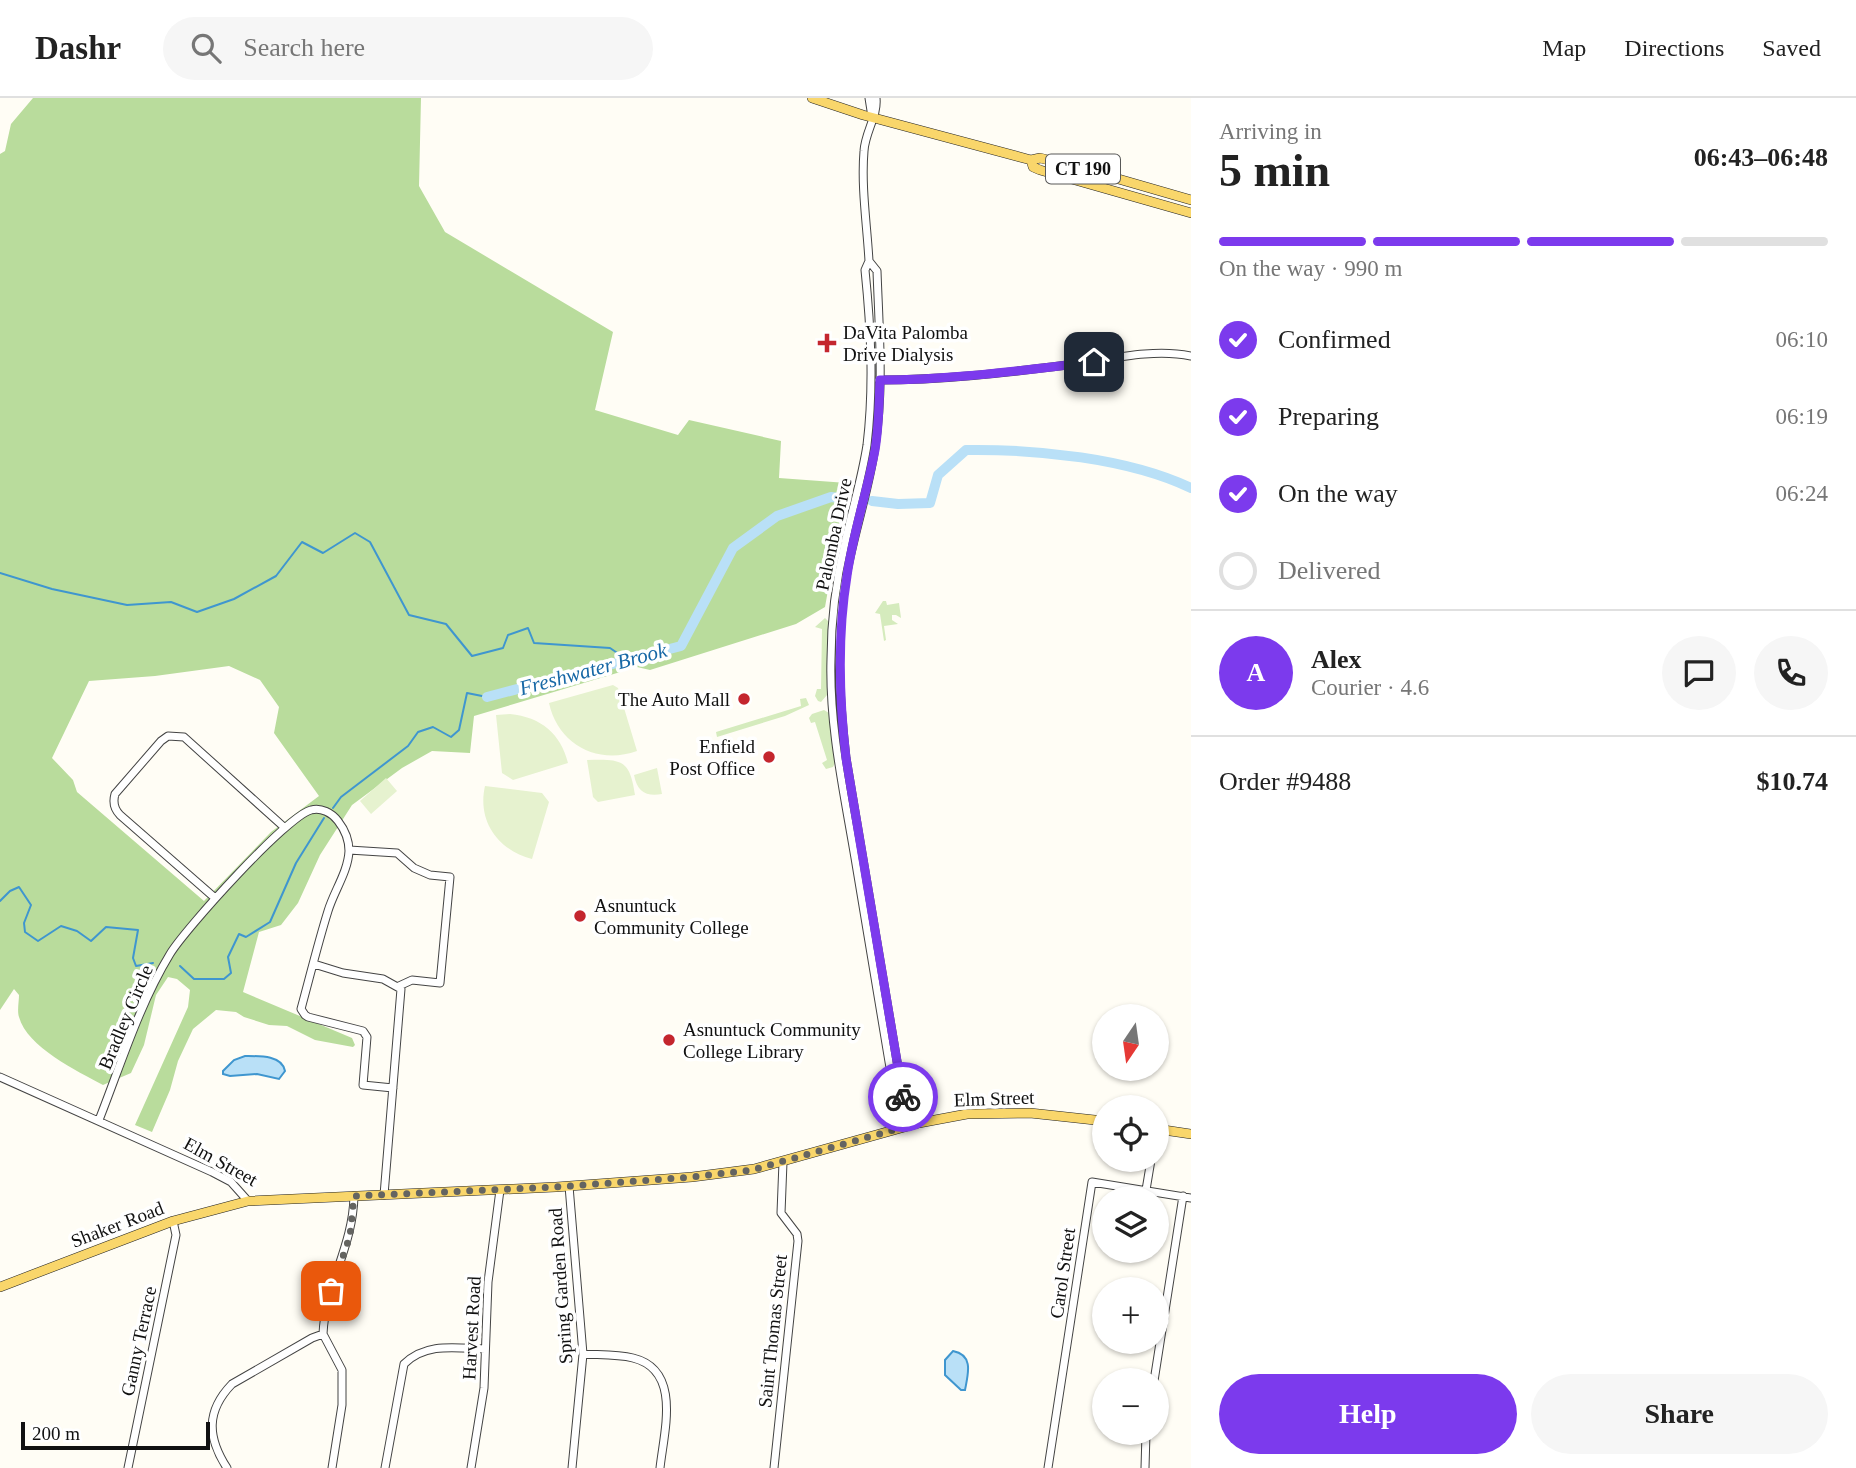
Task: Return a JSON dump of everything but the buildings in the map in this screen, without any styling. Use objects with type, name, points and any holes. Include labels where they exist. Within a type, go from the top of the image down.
[{"type":"main road","name":"CT 190","points":[[812,98],[1031,160],[1040,158],[1191,200]]},
{"type":"main road","name":"CT 190","points":[[1031,160],[1033,167],[1040,170],[1191,213]]},
{"type":"main road","points":[[1107,189],[1133,184]]},
{"type":"main road","name":"Elm Street","points":[[248,1201],[500,1190],[692,1177],[752,1170],[949,1117],[997,1113],[1046,1114],[1092,1120]]},
{"type":"main road","points":[[1169,1131],[1191,1134]]},
{"type":"main road","name":"Shaker Road","points":[[0,1287],[173,1221],[248,1201]]},
{"type":"street","points":[[869,98],[872,117]]},
{"type":"street","name":"Palomba Drive","points":[[876,98],[876,110],[864,152],[869,261],[877,271],[875,448],[844,544],[831,658],[836,702],[906,1115],[904,1127]]},
{"type":"street","points":[[876,380],[926,380],[991,375],[1150,354],[1191,356]]},
{"type":"street","name":"Palomba Drive","points":[[836,702],[839,769],[898,1115],[904,1127]]},
{"type":"street","points":[[215,898],[117,812],[115,807],[115,793],[161,741],[168,736],[184,737],[285,828]]},
{"type":"street","name":"Bradley Circle","points":[[99,1120],[150,988],[171,951],[215,898],[285,828],[309,810],[321,809],[335,817],[346,833],[349,850]]},
{"type":"street","points":[[851,837],[858,829]]},
{"type":"street","points":[[393,1088],[363,1085],[367,1037],[363,1031],[308,1017],[302,1012],[328,910],[347,863],[349,850],[397,853],[414,868],[429,875],[450,877],[440,983],[412,980],[399,986]]},
{"type":"street","points":[[314,964],[344,973],[383,979],[399,986],[403,993],[384,1195]]},
{"type":"street","name":"Elm Street","points":[[0,1077],[212,1171],[231,1182],[248,1201]]},
{"type":"street","name":"Saint Thomas Street","points":[[774,1468],[798,1241],[797,1234],[781,1213],[783,1162]]},
{"type":"street","name":"Carol Street","points":[[1048,1468],[1092,1182],[1119,1186]]},
{"type":"street","name":"Spring Garden Road","points":[[569,1186],[583,1354],[572,1468]]},
{"type":"street","name":"Harvest Road","points":[[471,1468],[484,1388],[488,1282],[500,1190]]},
{"type":"street","name":"Carol Street","points":[[1169,1194],[1187,1197]]},
{"type":"street","points":[[332,1468],[342,1405],[342,1370],[323,1334],[331,1291],[350,1236],[354,1196]]},
{"type":"street","points":[[1156,1368],[1187,1197]]},
{"type":"street","name":"Ganny Terrace","points":[[128,1468],[176,1235],[173,1221]]},
{"type":"street","points":[[227,1468],[212,1440],[212,1415],[223,1394],[232,1384],[323,1334]]},
{"type":"street","points":[[385,1468],[404,1364],[425,1349],[485,1349]]},
{"type":"street","points":[[583,1354],[632,1358],[651,1365],[660,1377],[666,1389],[660,1468]]},
{"type":"street","points":[[1144,1468],[1145,1445]]},
{"type":"green space","points":[[33,98],[421,98],[419,186],[445,232],[613,332],[595,410],[678,435],[689,420],[781,441],[779,478],[847,483],[825,607],[796,624],[650,670],[637,667],[474,716],[470,753],[432,751],[402,768],[352,805],[320,855],[298,903],[281,925],[259,932],[243,992],[352,1038],[355,1045],[353,1047],[315,1040],[287,1026],[269,1025],[236,1012],[216,1010],[193,1029],[178,1061],[170,1090],[152,1132],[135,1125],[188,1007],[190,990],[177,979],[168,977],[156,995],[144,1045],[131,1073],[103,1085],[54,1057],[32,1038],[19,1017],[19,995],[14,989],[0,1010],[0,154],[5,151],[11,124]],"holes":[[[229,666],[260,680],[279,707],[274,733],[319,796],[271,832],[204,901],[77,792],[73,780],[52,758],[89,681]]]},
{"type":"green space","points":[[883,601],[886,601],[887,605],[899,603],[901,618],[892,615],[892,620],[898,624],[884,626],[884,641],[880,614],[875,613]]},
{"type":"green space","points":[[825,618],[829,622],[827,695],[821,702],[815,696],[817,689],[821,689],[822,629],[815,627]]},
{"type":"green space","points":[[613,685],[618,688],[637,751],[622,755],[594,753],[582,748],[561,730],[549,703]]},
{"type":"green space","points":[[806,698],[809,705],[785,716],[717,737],[716,732],[801,706],[800,699]]},
{"type":"green space","points":[[824,710],[829,713],[835,763],[833,767],[826,769],[822,763],[827,760],[815,722],[811,723],[809,718],[812,714]]},
{"type":"green space","points":[[510,714],[531,719],[548,729],[560,744],[568,763],[513,780],[502,773],[496,715]]},
{"type":"green space","points":[[587,760],[608,760],[622,764],[630,774],[635,795],[598,802],[593,797]]},
{"type":"green space","points":[[657,768],[662,794],[647,794],[640,789],[634,775]]},
{"type":"green space","points":[[386,778],[397,791],[371,814],[360,801]]},
{"type":"green space","points":[[485,786],[542,793],[549,802],[532,859],[509,849],[493,832],[484,811]]},
{"type":"water","points":[[245,1056],[275,1059],[285,1071],[279,1079],[257,1074],[223,1074],[234,1060]]},
{"type":"water","points":[[953,1351],[960,1353],[967,1361],[965,1390],[961,1390],[945,1375],[945,1360]]},
{"type":"waterway","name":"Freshwater Brook","points":[[872,501],[898,504],[930,503],[938,475],[966,450],[1022,451],[1081,457],[1139,469],[1191,488]]},
{"type":"waterway","name":"Freshwater Brook","points":[[487,697],[681,646],[733,548],[777,516],[831,497],[847,499]]},
{"type":"waterway","points":[[0,573],[52,589],[127,605],[171,602],[197,612],[234,599],[276,576],[302,542],[323,553],[355,533],[370,542],[409,615],[446,624],[472,656],[503,648],[508,635],[528,628],[534,643],[610,648],[629,661]]},
{"type":"waterway","name":"Freshwater Brook","points":[[333,808],[341,797],[408,746],[418,732],[433,727],[451,737],[459,730],[467,693],[487,697]]},
{"type":"waterway","name":"Freshwater Brook","points":[[180,966],[194,979],[224,979],[231,973],[228,957],[239,934],[246,937],[270,922],[296,863],[324,818]]},
{"type":"waterway","name":"Freshwater Brook","points":[[0,901],[10,891],[19,887],[31,905],[24,923],[25,932],[38,941],[61,926],[77,931],[91,941],[106,927],[138,930],[133,958],[136,966],[153,963]]},
{"type":"way so far","points":[[331,1291],[350,1236],[354,1196],[581,1186],[752,1170],[904,1127],[906,1117],[903,1097]]},
{"type":"place","name":"DaVita Palomba Drive Dialysis","points":[[827,343]]},
{"type":"place","name":"The Auto Mall","points":[[744,699]]},
{"type":"place","name":"Enfield Post Office","points":[[769,757]]},
{"type":"place","name":"Asnuntuck Community College","points":[[580,916]]},
{"type":"place","name":"Asnuntuck Community College Library","points":[[669,1040]]},
{"type":"route","points":[[903,1097],[840,713],[839,653],[847,573],[875,448],[880,380],[991,375],[1094,362]]}]
